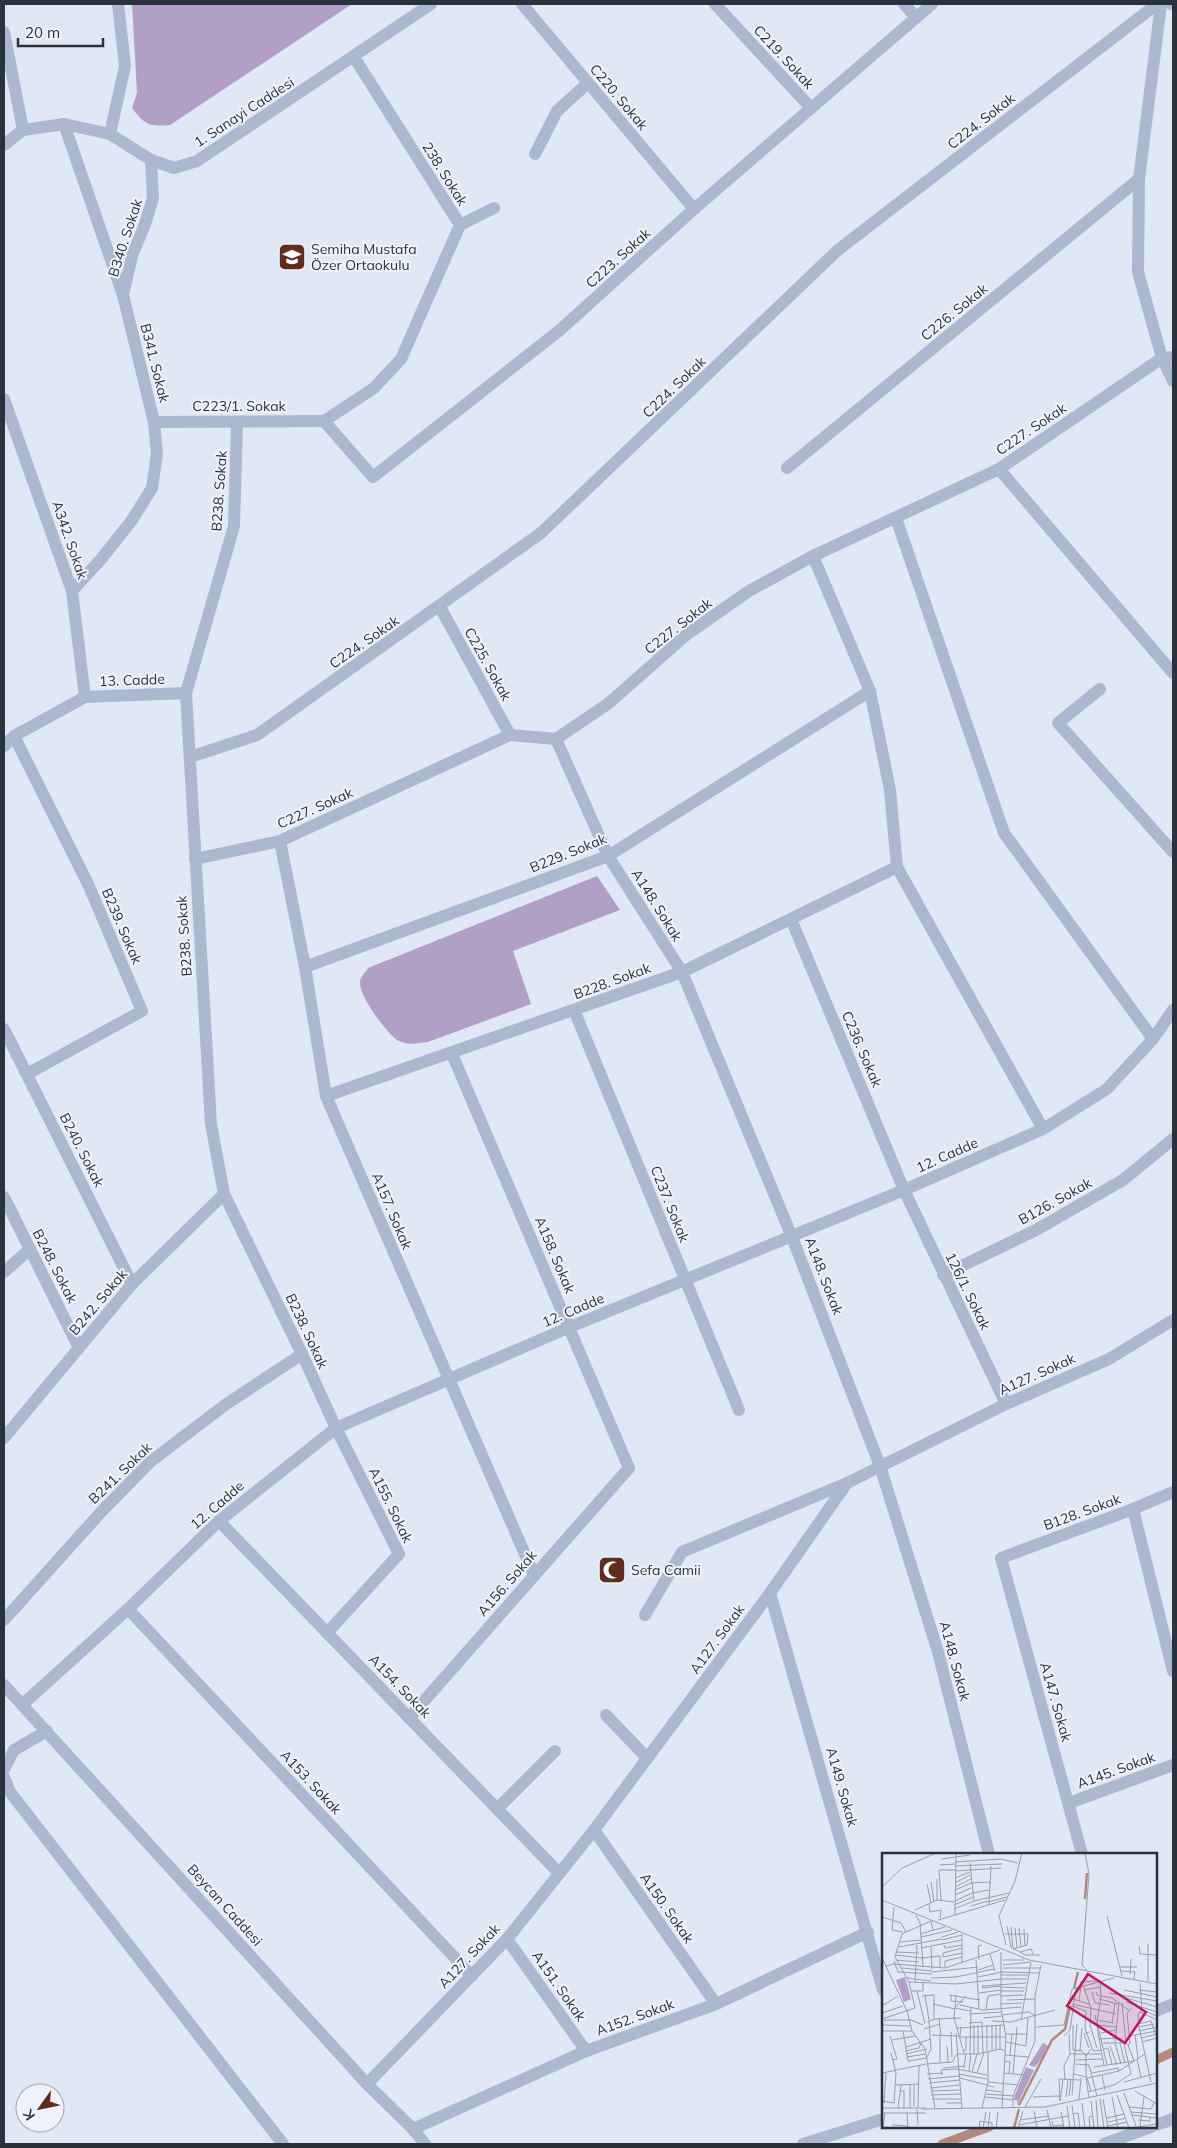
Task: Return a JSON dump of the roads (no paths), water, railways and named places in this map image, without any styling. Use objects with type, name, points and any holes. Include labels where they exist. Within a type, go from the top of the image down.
[{"type":"street","points":[[110,134],[124,66],[118,4]]},
{"type":"street","name":"1. Sanayi Caddesi","points":[[4,145],[23,130],[64,124],[110,134],[151,160],[174,168],[197,160],[431,4]]},
{"type":"street","name":"C220. Sokak","points":[[522,4],[694,209]]},
{"type":"street","name":"C219. Sokak","points":[[715,4],[811,108]]},
{"type":"street","points":[[904,4],[916,17]]},
{"type":"street","name":"C223. Sokak","points":[[324,421],[374,477],[560,330],[694,209],[932,4]]},
{"type":"street","name":"C224. Sokak","points":[[190,757],[257,735],[541,534],[838,250],[1157,4]]},
{"type":"street","points":[[1161,4],[1139,179],[1138,272],[1168,358],[1173,381]]},
{"type":"street","points":[[4,32],[23,130]]},
{"type":"street","name":"238. Sokak","points":[[324,421],[374,388],[401,359],[460,225],[354,57]]},
{"type":"street","points":[[535,154],[557,111],[588,83]]},
{"type":"street","name":"B341. Sokak","points":[[64,124],[123,294],[154,422],[157,454],[152,488],[120,536],[72,591]]},
{"type":"street","name":"B340. Sokak","points":[[123,294],[132,256],[153,198],[151,160]]},
{"type":"street","name":"C226. Sokak","points":[[787,468],[1139,179]]},
{"type":"street","points":[[460,225],[494,208]]},
{"type":"street","name":"C227. Sokak","points":[[195,859],[280,841],[510,735],[556,739],[609,703],[694,630],[749,591],[814,556],[998,469],[1168,358]]},
{"type":"street","name":"A342. Sokak","points":[[4,399],[72,591],[85,697]]},
{"type":"street","name":"C223/1. Sokak","points":[[154,422],[324,421]]},
{"type":"street","name":"B238. Sokak","points":[[237,422],[234,526],[186,693],[211,1124],[224,1194],[336,1428]]},
{"type":"street","points":[[998,469],[1173,673]]},
{"type":"street","points":[[896,518],[1004,833],[1153,1039]]},
{"type":"street","points":[[814,556],[870,691],[890,790],[897,868],[1043,1129]]},
{"type":"street","name":"C225. Sokak","points":[[440,607],[510,735]]},
{"type":"street","points":[[1100,689],[1058,723],[1173,852]]},
{"type":"street","name":"B229. Sokak","points":[[305,967],[608,856],[870,691]]},
{"type":"street","name":"13. Cadde","points":[[4,746],[14,736],[85,697],[186,693]]},
{"type":"street","name":"B239. Sokak","points":[[14,736],[88,884],[142,1011],[27,1074]]},
{"type":"street","name":"A148. Sokak","points":[[556,739],[608,856],[682,972],[792,1237],[880,1466],[938,1652],[988,1853]]},
{"type":"street","name":"A157. Sokak","points":[[280,841],[305,967],[326,1096],[534,1575]]},
{"type":"street","name":"B228. Sokak","points":[[326,1096],[452,1054],[682,972],[897,868]]},
{"type":"street","name":"C236. Sokak","points":[[791,919],[904,1190]]},
{"type":"street","name":"C237. Sokak","points":[[574,1010],[739,1410]]},
{"type":"street","name":"12. Cadde","points":[[22,1705],[128,1609],[219,1521],[336,1428],[570,1327],[904,1190],[1043,1129],[1107,1089],[1153,1039],[1173,1010]]},
{"type":"street","name":"B240. Sokak","points":[[4,1029],[132,1284]]},
{"type":"street","name":"A158. Sokak","points":[[452,1054],[629,1468]]},
{"type":"street","name":"B126. Sokak","points":[[943,1275],[1036,1230],[1123,1180],[1173,1139]]},
{"type":"street","name":"126/1. Sokak","points":[[904,1190],[1006,1404]]},
{"type":"street","name":"B242. Sokak","points":[[4,1438],[132,1284],[224,1194]]},
{"type":"street","name":"B248. Sokak","points":[[4,1197],[79,1348]]},
{"type":"street","points":[[4,1272],[30,1249]]},
{"type":"street","name":"A127. Sokak","points":[[366,2084],[506,1939],[594,1830],[770,1592],[847,1483],[1006,1404],[1109,1360],[1173,1320]]},
{"type":"street","name":"B241. Sokak","points":[[4,1620],[102,1511],[150,1462],[224,1404],[302,1354]]},
{"type":"street","name":"A155. Sokak","points":[[327,1633],[399,1554],[336,1428]]},
{"type":"street","name":"A156. Sokak","points":[[409,1718],[629,1468]]},
{"type":"street","points":[[645,1615],[682,1552],[847,1483]]},
{"type":"street","name":"B128. Sokak","points":[[1001,1558],[1133,1509],[1173,1492]]},
{"type":"street","points":[[1133,1509],[1169,1628],[1173,1671]]},
{"type":"street","name":"A154. Sokak","points":[[219,1521],[559,1873]]},
{"type":"street","name":"A147. Sokak","points":[[1001,1558],[1082,1853]]},
{"type":"street","name":"A149. Sokak","points":[[770,1592],[882,1986]]},
{"type":"street","name":"A153. Sokak","points":[[128,1609],[472,1976]]},
{"type":"street","name":"Beycan Caddesi","points":[[4,1684],[366,2084],[413,2128],[424,2144]]},
{"type":"street","points":[[606,1715],[647,1758]]},
{"type":"street","points":[[4,1769],[14,1750],[47,1730]]},
{"type":"street","points":[[497,1808],[555,1751]]},
{"type":"street","name":"A145. Sokak","points":[[1069,1803],[1173,1766]]},
{"type":"street","points":[[4,1777],[10,1792],[283,2144]]},
{"type":"street","name":"A150. Sokak","points":[[594,1830],[716,2004]]},
{"type":"street","name":"A152. Sokak","points":[[413,2128],[586,2051],[716,2004],[868,1932]]},
{"type":"street","name":"A151. Sokak","points":[[506,1939],[586,2051]]},
{"type":"street","points":[[1157,2011],[1173,2004]]},
{"type":"street","points":[[1157,2125],[1173,2118]]},
{"type":"street","points":[[803,2144],[882,2119]]},
{"type":"street","points":[[1104,2144],[1148,2128]]},
{"type":"waterway","points":[[1157,2060],[1173,2052]]},
{"type":"waterway","points":[[942,2144],[986,2128]]},
{"type":"place","name":"Semiha Mustafa Özer Ortaokulu","points":[[292,257]]},
{"type":"place","name":"Sefa Camii","points":[[612,1570]]}]
